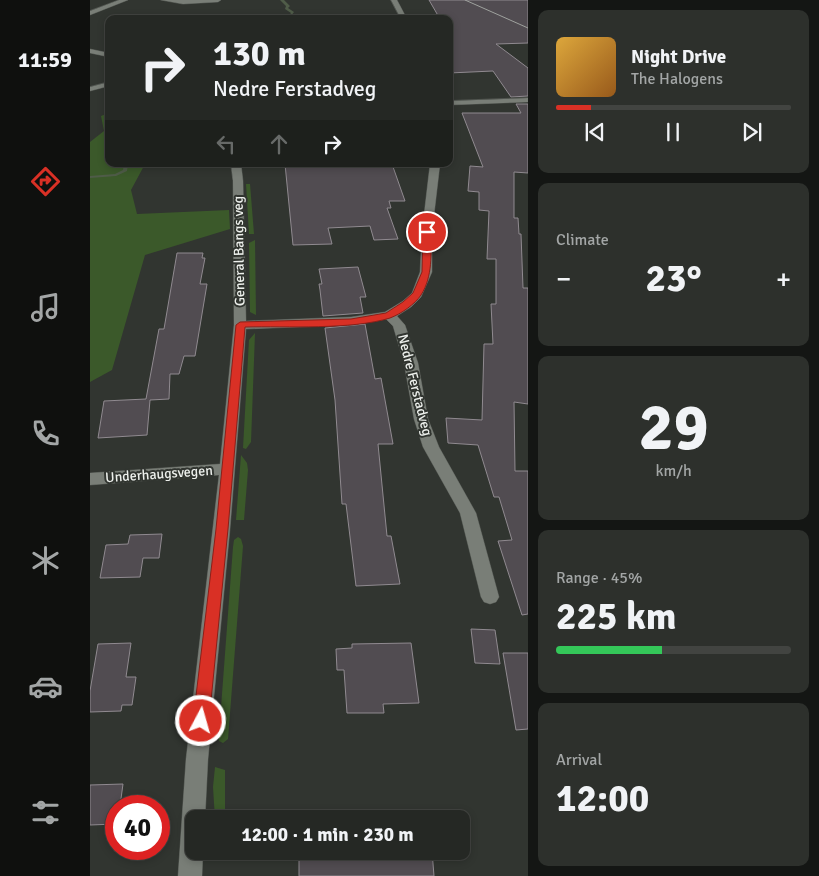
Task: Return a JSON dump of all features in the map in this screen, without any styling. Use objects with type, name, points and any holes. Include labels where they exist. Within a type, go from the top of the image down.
[{"type":"street","points":[[90,13],[125,0]]},
{"type":"street","points":[[164,0],[183,2],[218,0]]},
{"type":"street","points":[[394,0],[402,15]]},
{"type":"street","points":[[90,50],[105,54]]},
{"type":"street","points":[[90,89],[105,85]]},
{"type":"street","points":[[453,103],[528,100]]},
{"type":"street","name":"General Bangs veg","points":[[190,876],[197,759],[240,325],[236,167]]},
{"type":"street","points":[[240,325],[351,322],[389,315],[407,304],[417,294],[426,272],[427,232],[435,167]]},
{"type":"street","name":"Nedre Ferstadveg","points":[[389,315],[399,325],[411,363],[421,418],[431,447],[468,513],[490,597]]},
{"type":"street","name":"Underhaugsvegen","points":[[90,480],[227,469]]},
{"type":"green space","points":[[105,114],[105,167],[143,167],[131,190],[137,214],[229,210],[230,229],[145,255],[112,370],[90,382],[90,142],[104,131],[101,116]]},
{"type":"green space","points":[[246,184],[250,184],[254,234],[249,234]]},
{"type":"green space","points":[[255,240],[256,315],[250,312],[249,243]]},
{"type":"green space","points":[[255,333],[251,442],[246,449],[243,448],[249,340]]},
{"type":"green space","points":[[241,455],[247,463],[248,470],[244,520],[236,520]]},
{"type":"green space","points":[[238,537],[241,539],[243,546],[228,739],[223,743],[219,741],[219,734],[233,547],[234,540]]},
{"type":"green space","points":[[215,767],[225,770],[225,810],[214,810],[213,787]]},
{"type":"building","points":[[429,0],[528,0],[528,43],[496,44],[528,68],[528,96],[511,97],[493,71],[453,73],[453,15],[438,15]]},
{"type":"building","points":[[516,104],[528,104],[528,173],[514,172],[514,218],[518,218],[519,234],[521,234],[523,288],[528,288],[528,404],[514,402],[515,471],[528,471],[528,614],[522,615],[498,541],[512,540],[499,497],[494,497],[478,445],[448,443],[446,418],[482,420],[484,344],[493,344],[491,304],[496,304],[496,259],[487,259],[489,211],[479,210],[479,192],[468,191],[470,166],[483,167],[462,113],[521,113]]},
{"type":"building","points":[[285,167],[393,167],[405,201],[389,201],[391,208],[387,208],[398,239],[374,240],[370,226],[328,228],[332,244],[293,245]]},
{"type":"building","points":[[177,253],[203,253],[202,258],[205,258],[200,284],[207,284],[195,356],[184,356],[179,374],[170,374],[169,399],[150,400],[147,435],[98,438],[104,401],[146,399],[159,329],[164,329]]},
{"type":"building","points":[[358,267],[366,297],[360,297],[363,313],[323,316],[319,284],[322,284],[319,269]]},
{"type":"building","points":[[365,324],[375,379],[381,378],[393,444],[378,444],[387,536],[391,536],[400,584],[356,586],[346,504],[342,504],[335,400],[325,328]]},
{"type":"building","points":[[162,534],[159,558],[143,558],[140,577],[100,578],[106,545],[128,544],[130,535]]},
{"type":"building","points":[[471,629],[495,630],[500,664],[475,663]]},
{"type":"building","points":[[131,643],[126,677],[136,677],[132,705],[122,705],[121,711],[90,712],[90,691],[98,644]]},
{"type":"building","points":[[411,643],[419,703],[383,704],[384,713],[347,713],[344,670],[337,670],[336,649],[352,648],[352,644]]},
{"type":"building","points":[[503,653],[528,653],[528,729],[516,730]]},
{"type":"building","points":[[123,784],[122,795],[105,795],[105,824],[90,825],[90,785]]},
{"type":"building","points":[[299,860],[433,860],[434,876],[299,876]]},
{"type":"waterway","points":[[282,0],[288,6],[286,8],[293,13],[290,15]]},
{"type":"waterway","points":[[90,177],[116,175],[125,171],[126,167]]},
{"type":"tram line","points":[[465,0],[528,28]]},
{"type":"route","points":[[201,721],[222,529],[240,325],[351,322],[389,315],[407,304],[417,294],[426,272],[427,232]]}]
